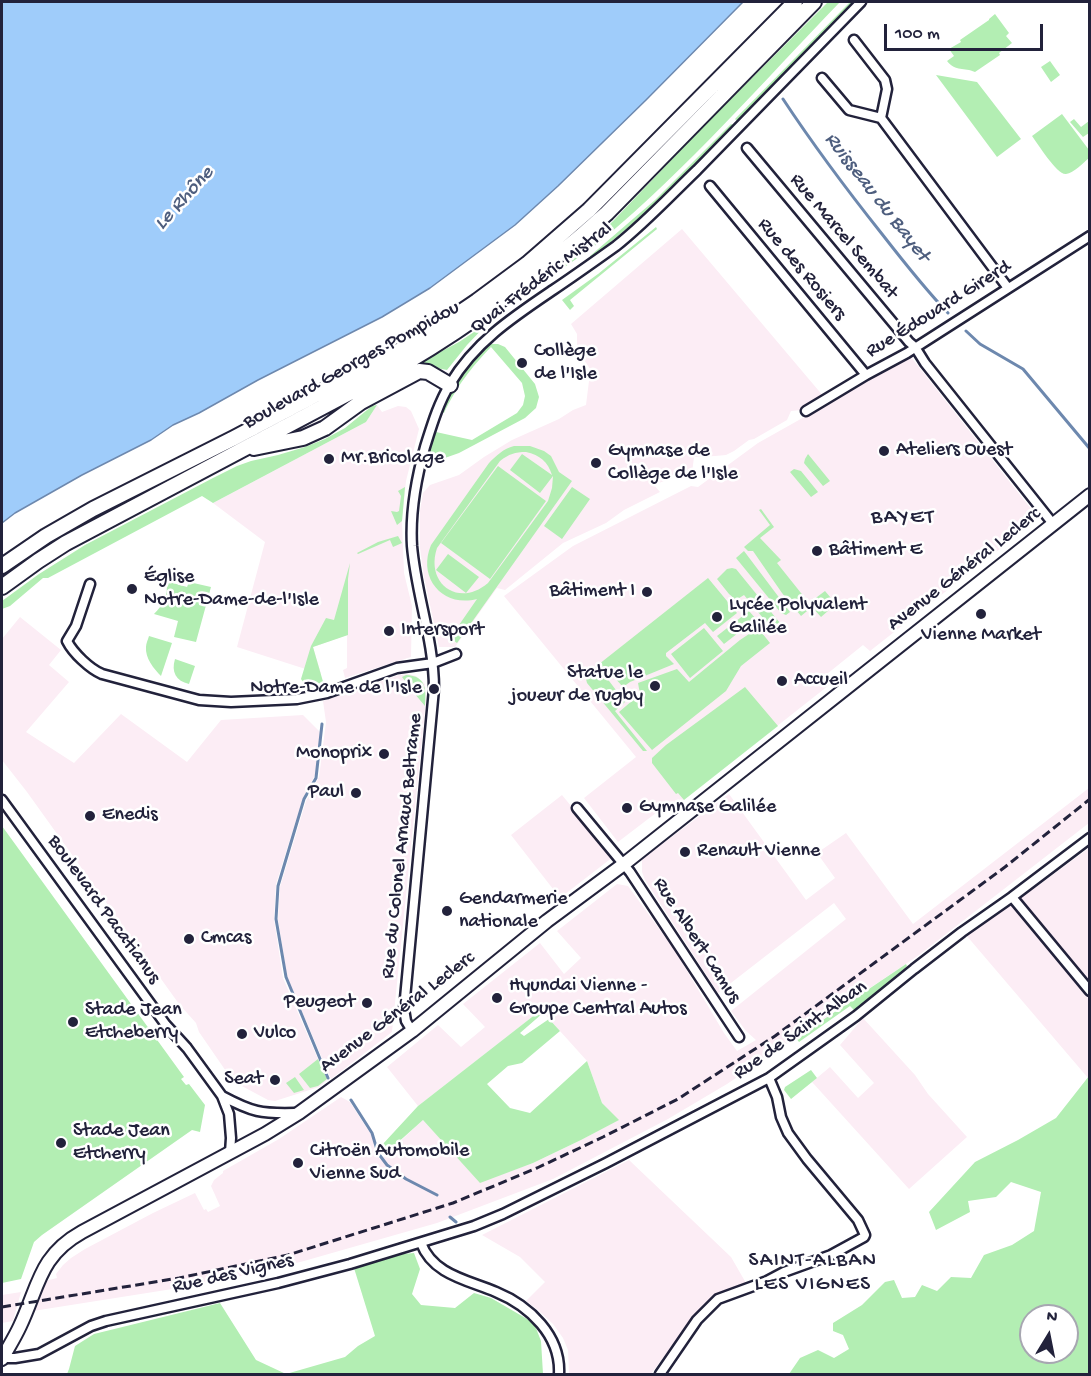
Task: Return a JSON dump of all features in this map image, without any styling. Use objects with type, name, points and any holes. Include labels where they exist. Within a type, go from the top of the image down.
[{"type":"main road","name":"Boulevard Georges Pompidou","points":[[2,566],[84,514],[354,376],[408,346],[460,313],[559,238],[795,2]]},
{"type":"main road","name":"Boulevard Georges Pompidou","points":[[2,587],[66,543],[404,364],[474,320],[534,275],[607,213],[814,2]]},
{"type":"main road","points":[[241,450],[303,438],[325,428],[361,402],[419,371],[428,372],[450,385]]},
{"type":"main road","name":"Avenue Général Leclerc","points":[[2,1358],[20,1326],[43,1270],[53,1253],[60,1247],[75,1236],[230,1153],[299,1113],[412,1030],[547,921],[624,864],[1089,495]]},
{"type":"street","name":"Quai Frédéric Mistral","points":[[433,663],[413,558],[412,511],[424,451],[437,410],[450,385],[471,355],[496,330],[616,246],[656,212],[861,2]]},
{"type":"street","points":[[854,40],[885,80],[887,89],[881,118]]},
{"type":"street","points":[[822,78],[849,110],[881,118],[1008,288]]},
{"type":"street","name":"Rue Marcel Sembat","points":[[747,148],[909,342],[915,346],[925,363],[1053,525]]},
{"type":"street","name":"Rue des Rosiers","points":[[710,186],[866,375]]},
{"type":"street","name":"Rue Édouard Girerd","points":[[806,411],[907,353],[1089,236]]},
{"type":"street","points":[[90,584],[76,626],[67,641],[69,646],[93,670],[102,674],[189,698],[231,702],[310,697],[397,668],[433,663],[456,654]]},
{"type":"street","name":"Rue du Colonel Arnaud Beltrame","points":[[412,1030],[406,1021],[404,1009],[434,706],[433,663]]},
{"type":"street","name":"Boulevard Pacatianus","points":[[2,800],[166,1025],[187,1048],[222,1096],[230,1120],[230,1153]]},
{"type":"street","name":"Rue Albert Camus","points":[[577,808],[624,864],[739,1037]]},
{"type":"street","name":"Rue de Saint-Alban","points":[[474,1226],[572,1180],[769,1078],[856,1016],[1089,838]]},
{"type":"street","points":[[1012,897],[1089,991]]},
{"type":"street","points":[[660,1374],[697,1320],[718,1299],[831,1255],[864,1238],[865,1235],[858,1220],[788,1133],[769,1078]]},
{"type":"street","name":"Boulevard Pacatianus","points":[[222,1096],[243,1107],[260,1112],[299,1113]]},
{"type":"street","name":"Rue des Vignes","points":[[2,1358],[39,1354],[91,1326],[106,1321],[278,1283],[350,1264],[474,1226]]},
{"type":"street","points":[[421,1243],[431,1260],[441,1268],[469,1283],[499,1293],[526,1309],[548,1332],[555,1344],[560,1374]]},
{"type":"shaded area","name":"Collège de l'Isle","points":[[682,229],[824,397],[801,410],[791,411],[787,420],[726,455],[694,457],[692,473],[676,472],[669,479],[654,485],[660,492],[624,510],[606,523],[563,543],[505,590],[497,588],[455,647],[439,647],[420,548],[420,511],[423,493],[430,485],[459,475],[512,440],[586,405],[589,381],[595,376],[577,350],[577,334],[571,324]]},
{"type":"shaded area","name":"Lycée Polyvalent Galilée","points":[[911,357],[1032,510],[1029,526],[870,651],[863,645],[827,674],[833,682],[673,808],[669,803],[618,842],[584,798],[636,757],[504,596],[573,546],[691,486],[698,487],[758,443]]},
{"type":"shaded area","points":[[377,405],[382,412],[398,406],[406,407],[411,411],[419,429],[406,481],[402,521],[404,573],[412,606],[411,657],[345,678],[343,670],[347,668],[347,635],[313,647],[321,674],[237,647],[265,542],[213,503],[366,422]]},
{"type":"shaded area","points":[[20,617],[61,650],[49,665],[69,682],[26,732],[74,763],[121,714],[187,762],[221,720],[303,715],[320,732],[315,775],[303,798],[276,884],[274,919],[283,978],[327,1080],[319,1087],[275,1101],[268,1100],[230,1077],[199,1032],[196,1023],[179,1004],[2,760],[2,639]]},
{"type":"shaded area","points":[[408,674],[416,676],[425,684],[426,700],[392,1032],[331,1079],[287,977],[278,919],[280,887],[306,801],[319,777],[326,722],[323,701]]},
{"type":"shaded area","points":[[1089,788],[1089,823],[919,955],[727,1084],[668,1119],[553,1179],[437,1223],[257,1273],[33,1311],[45,1281],[57,1278],[56,1274],[71,1258],[195,1193],[204,1210],[208,1212],[220,1206],[211,1186],[223,1171],[279,1139],[341,1097],[350,1102],[373,1137],[374,1148],[380,1160],[423,1120],[480,1182],[533,1163],[618,1120],[602,1103],[587,1061],[541,1010],[418,1106],[387,1067],[438,1025],[461,1047],[485,1027],[463,1004],[540,943],[564,974],[581,958],[557,931],[617,884],[628,886],[674,949],[737,1051],[756,1040],[731,1011],[846,919],[834,903],[718,993],[645,880],[642,872],[642,859],[729,794],[806,900],[835,878],[817,853],[846,833],[913,924]]},
{"type":"shaded area","points":[[562,795],[613,857],[560,898],[511,835]]},
{"type":"shaded area","points":[[1089,848],[1090,1076],[1088,1078],[966,935]]},
{"type":"shaded area","points":[[863,1018],[967,1137],[909,1189],[812,1082],[830,1067],[858,1098],[874,1083],[840,1045]]},
{"type":"shaded area","points":[[629,1160],[731,1257],[746,1283],[728,1289],[707,1301],[651,1374],[569,1374],[568,1350],[563,1338],[553,1324],[526,1301],[545,1282],[520,1257],[482,1235]]},
{"type":"shaded area","points":[[21,1292],[13,1321],[2,1323],[2,1295]]},
{"type":"green space","points":[[828,2],[840,2],[665,184],[602,240],[546,280],[593,241]]},
{"type":"green space","points":[[850,2],[854,2],[737,121],[735,119]]},
{"type":"green space","points":[[995,14],[1009,33],[1006,36],[1012,43],[999,53],[1000,55],[975,72],[950,64],[947,61],[954,56],[949,49]]},
{"type":"green space","points":[[1050,61],[1060,75],[1051,82],[1041,67]]},
{"type":"green space","points":[[936,75],[977,82],[1021,139],[997,157]]},
{"type":"green space","points":[[1062,114],[1089,150],[1089,158],[1075,170],[1066,174],[1053,165],[1032,136]]},
{"type":"green space","points":[[1074,119],[1081,127],[1089,121],[1089,133],[1083,137],[1070,122]]},
{"type":"green space","points":[[731,124],[733,125],[664,194],[590,258],[655,200]]},
{"type":"green space","points":[[656,227],[657,229],[570,300],[574,306],[570,310],[562,300]]},
{"type":"green space","points":[[489,322],[447,370],[426,366],[393,377],[459,342]]},
{"type":"green space","points":[[491,344],[505,347],[535,384],[539,397],[536,408],[525,418],[459,453],[432,460],[429,452],[436,432],[472,440],[517,413],[523,405],[525,396],[522,383],[491,347],[464,378],[444,413],[442,412],[462,375]]},
{"type":"green space","points":[[377,405],[366,422],[213,503],[202,496],[48,578],[43,578],[10,606],[2,609],[2,601],[85,545],[237,466],[325,439],[345,428],[372,406]]},
{"type":"green space","points":[[530,446],[544,451],[551,456],[559,472],[572,481],[457,643],[450,638],[477,599],[465,601],[454,599],[444,595],[436,588],[430,579],[428,569],[431,545],[489,463],[510,447]],"holes":[[[515,453],[531,453],[543,460],[552,475],[522,454],[510,470],[540,493],[553,476],[548,501],[488,583],[477,590],[466,593],[447,588],[440,581],[436,572],[437,548],[500,461]]]},
{"type":"green space","points":[[808,454],[830,481],[823,486],[804,463]]},
{"type":"green space","points":[[498,466],[546,501],[490,579],[441,543]]},
{"type":"green space","points":[[794,469],[801,471],[818,492],[811,497],[790,472]]},
{"type":"green space","points":[[405,487],[402,521],[397,525],[391,511],[399,511],[401,496],[398,491]]},
{"type":"green space","points":[[572,487],[590,499],[562,539],[544,526]]},
{"type":"green space","points":[[761,509],[774,527],[760,538],[781,560],[777,563],[809,603],[825,591],[836,604],[821,617],[812,607],[801,616],[753,551],[748,551],[744,547],[770,525],[759,510]]},
{"type":"green space","points":[[398,536],[402,543],[393,547],[390,540],[357,553],[378,542]]},
{"type":"green space","points":[[744,551],[790,612],[786,615],[781,613],[736,558]]},
{"type":"green space","points":[[448,554],[479,577],[466,593],[436,570]]},
{"type":"green space","points":[[350,563],[348,635],[313,647],[324,685],[312,689],[301,679],[311,646],[326,618],[334,620]]},
{"type":"green space","points":[[727,569],[736,569],[780,623],[772,629],[744,595],[736,600],[729,594],[717,579]]},
{"type":"green space","points":[[708,578],[737,613],[713,632],[705,623],[666,653],[674,664],[623,687],[604,666],[600,669],[625,702],[615,711],[647,751],[643,751],[586,679],[589,672]]},
{"type":"green space","points":[[166,581],[187,587],[189,582],[211,587],[196,642],[174,637],[178,621],[154,614],[165,599]]},
{"type":"green space","points":[[749,611],[756,619],[724,644],[717,636]]},
{"type":"green space","points":[[704,628],[723,651],[690,678],[671,654]]},
{"type":"green space","points":[[758,628],[770,643],[741,666],[726,691],[652,750],[619,712],[640,694],[638,683],[677,669],[689,682]]},
{"type":"green space","points":[[149,636],[172,643],[161,676],[148,659],[146,646]]},
{"type":"green space","points":[[175,659],[195,666],[189,684],[181,681],[176,675]]},
{"type":"green space","points":[[406,675],[422,681],[425,689],[425,706],[414,693],[417,690],[415,687],[412,690],[402,677]]},
{"type":"green space","points":[[745,687],[778,726],[684,800],[678,793],[676,794],[652,763],[652,758],[666,745]]},
{"type":"green space","name":"Stade Jean Etcheberry","points":[[2,826],[184,1077],[181,1079],[186,1085],[189,1084],[205,1105],[200,1132],[192,1130],[42,1235],[34,1242],[21,1279],[2,1283]]},
{"type":"green space","points":[[906,964],[901,975],[857,1011],[850,1006],[799,1042],[796,1038]]},
{"type":"green space","points":[[541,1010],[543,1013],[520,1033],[524,1036],[549,1019],[560,1031],[522,1063],[508,1066],[487,1084],[510,1108],[530,1113],[587,1061],[602,1103],[619,1120],[533,1163],[480,1183],[423,1120],[385,1154],[382,1145],[418,1106]]},
{"type":"green space","points":[[318,1059],[327,1079],[318,1086],[310,1088],[299,1074]]},
{"type":"green space","points":[[811,1070],[817,1078],[791,1099],[784,1090],[785,1087]]},
{"type":"green space","points":[[1089,1076],[1089,1374],[789,1374],[800,1358],[818,1350],[834,1358],[849,1349],[843,1335],[833,1331],[833,1323],[862,1305],[885,1282],[894,1280],[902,1298],[915,1297],[922,1285],[937,1291],[951,1277],[971,1278],[984,1255],[1012,1245],[1034,1231],[1041,1192],[1011,1182],[996,1197],[968,1201],[970,1212],[936,1230],[929,1212],[975,1162],[1056,1118]]},
{"type":"green space","points":[[295,1077],[304,1090],[294,1093],[286,1083]]},
{"type":"green space","points":[[414,1253],[420,1269],[412,1294],[421,1305],[455,1308],[474,1293],[491,1298],[534,1323],[541,1341],[543,1374],[286,1374],[345,1357],[375,1336],[354,1268],[403,1254]]},
{"type":"green space","points":[[220,1303],[256,1360],[286,1374],[67,1374],[75,1346],[94,1334]]},
{"type":"water","name":"Le Rhône","points":[[2,2],[743,2],[558,186],[515,225],[430,288],[382,317],[173,425],[151,440],[15,513],[2,523]]},
{"type":"waterway","name":"Ruisseau du Bayet","points":[[783,99],[856,201],[948,313]]},
{"type":"waterway","name":"Ruisseau du Bayet","points":[[966,331],[980,344],[1023,369],[1090,449]]},
{"type":"waterway","points":[[322,724],[316,778],[304,799],[278,886],[276,919],[286,977],[328,1078]]},
{"type":"waterway","points":[[351,1100],[372,1133],[378,1153],[387,1165],[406,1179],[437,1195]]},
{"type":"waterway","points":[[450,1217],[456,1222]]},
{"type":"railway","points":[[2,1307],[179,1278],[288,1255],[453,1203],[537,1168],[678,1099],[775,1036],[1005,867],[1090,799]]},
{"type":"place","name":"Collège de l'Isle","points":[[522,363]]},
{"type":"place","name":"Ateliers Ouest","points":[[884,451]]},
{"type":"place","name":"Mr.Bricolage","points":[[329,459]]},
{"type":"place","name":"Gymnase de Collège de l'Isle","points":[[596,463]]},
{"type":"place","name":"Bâtiment E","points":[[817,551]]},
{"type":"place","name":"Église Notre-Dame-de-l'Isle","points":[[132,589]]},
{"type":"place","name":"Bâtiment I","points":[[647,592]]},
{"type":"place","name":"Vienne Market","points":[[981,614]]},
{"type":"place","name":"Lycée Polyvalent Galilée","points":[[717,617]]},
{"type":"place","name":"Intersport","points":[[389,631]]},
{"type":"place","name":"Accueil","points":[[782,681]]},
{"type":"place","name":"Statue le joueur de rugby","points":[[655,686]]},
{"type":"place","name":"Notre-Dame de l'Isle","points":[[434,689]]},
{"type":"place","name":"Monoprix","points":[[384,754]]},
{"type":"place","name":"Paul","points":[[356,793]]},
{"type":"place","name":"Gymnase Galilée","points":[[627,808]]},
{"type":"place","name":"Enedis","points":[[90,816]]},
{"type":"place","name":"Renault Vienne","points":[[685,852]]},
{"type":"place","name":"Gendarmerie nationale","points":[[447,911]]},
{"type":"place","name":"Cmcas","points":[[189,939]]},
{"type":"place","name":"Hyundai Vienne - Groupe Central Autos","points":[[497,998]]},
{"type":"place","name":"Peugeot","points":[[367,1003]]},
{"type":"place","name":"Stade Jean Etcheberry","points":[[73,1022]]},
{"type":"place","name":"Vulco","points":[[242,1034]]},
{"type":"place","name":"Seat","points":[[275,1080]]},
{"type":"place","name":"Stade Jean Etcherry","points":[[61,1143]]},
{"type":"place","name":"Citroën Automobile Vienne Sud","points":[[298,1163]]},
{"type":"district","name":"BAYET","points":[[903,519]]},
{"type":"district","name":"SAINT-ALBAN LES VIGNES","points":[[813,1274]]}]
